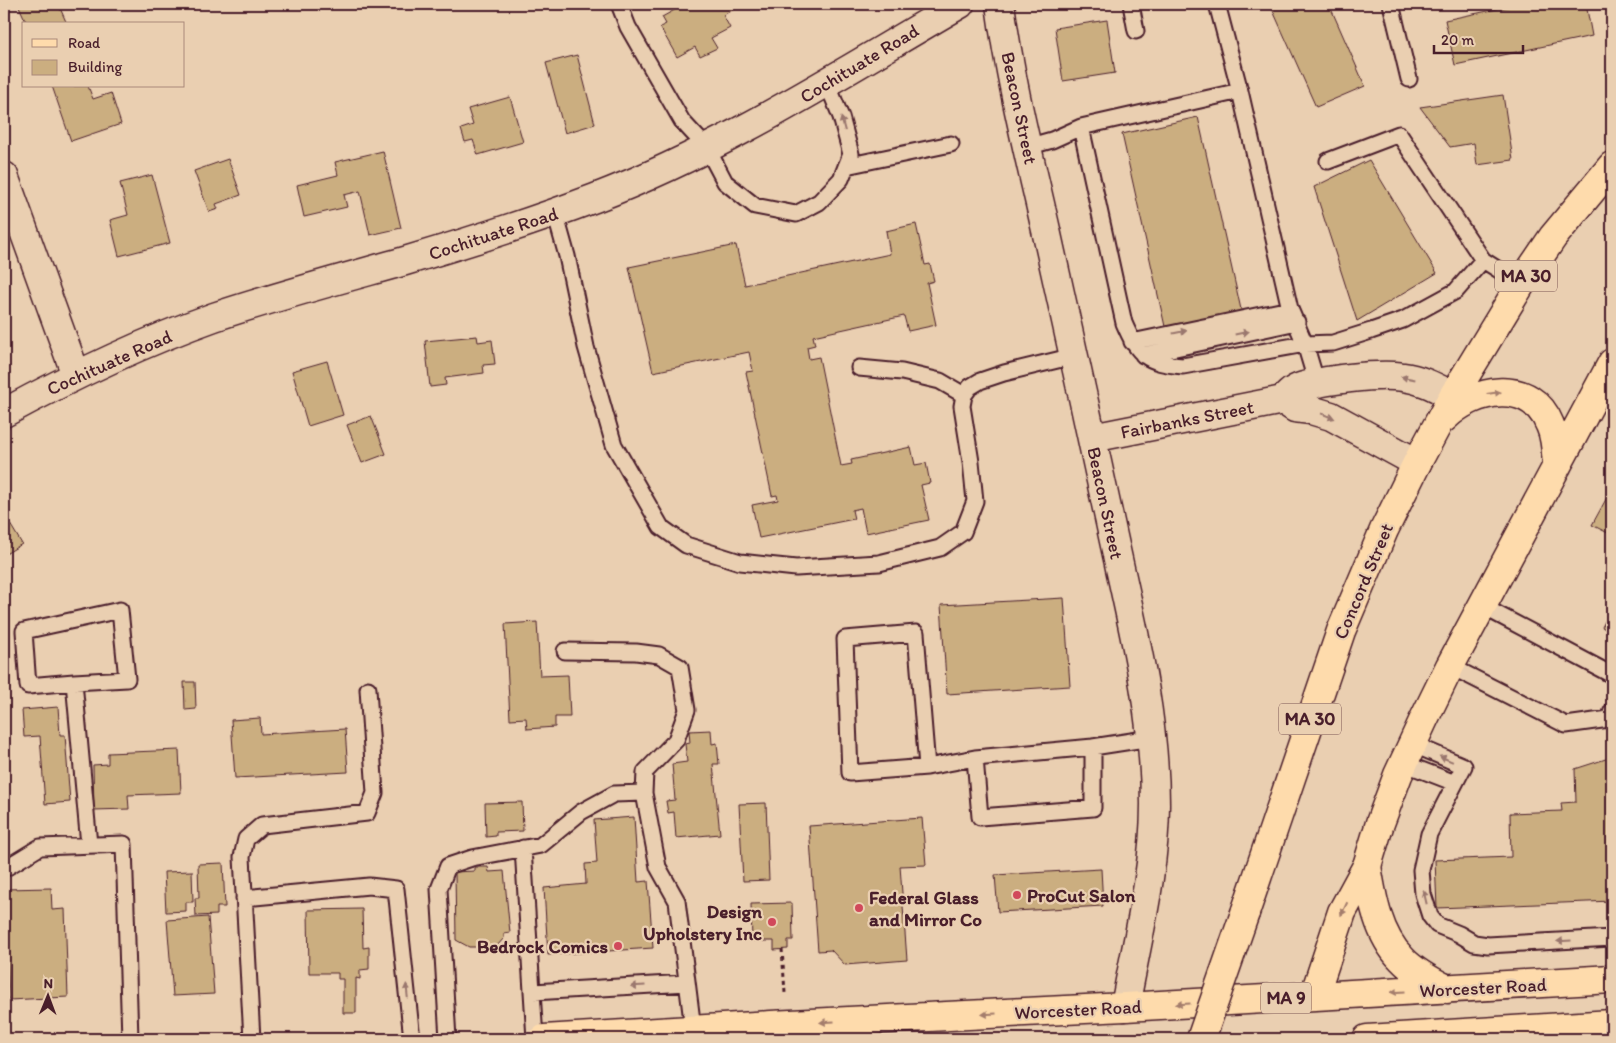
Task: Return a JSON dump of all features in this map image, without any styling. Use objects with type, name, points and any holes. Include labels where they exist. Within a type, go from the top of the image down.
[{"type":"main road","name":"Concord Street","points":[[1201,1039],[1341,630],[1380,539],[1437,424],[1521,284],[1553,238],[1612,166]]},
{"type":"main road","points":[[1314,996],[1342,912],[1367,866],[1380,823],[1407,754],[1450,666],[1612,363]]},
{"type":"main road","points":[[1437,424],[1458,406],[1484,394],[1498,391],[1523,397],[1535,403],[1550,424],[1554,437],[1557,466]]},
{"type":"main road","points":[[1367,866],[1372,896],[1389,942],[1401,959],[1416,971],[1447,989]]},
{"type":"main road","name":"Worcester Road","points":[[544,1039],[693,1029],[1125,1007],[1612,979]]},
{"type":"main road","points":[[1382,1039],[1566,1033],[1612,1024]]},
{"type":"street","name":"Cochituate Road","points":[[4,413],[76,374],[130,350],[216,317],[468,242],[556,213],[630,184],[761,120],[960,4]]},
{"type":"street","name":"Beacon Street","points":[[1000,4],[1027,147],[1142,672],[1151,738],[1155,806],[1152,849],[1147,892],[1125,1007]]},
{"type":"street","points":[[4,176],[76,374]]},
{"type":"street","name":"Fairbanks Street","points":[[1092,438],[1283,400],[1296,389],[1317,384],[1372,377],[1402,376],[1428,383],[1454,396]]},
{"type":"street","points":[[1283,400],[1295,408],[1311,410],[1331,416],[1417,463]]},
{"type":"lane","points":[[619,4],[628,27],[682,121],[707,148],[725,182],[755,206],[796,214],[819,202],[841,179],[851,154],[841,118],[827,83]]},
{"type":"lane","points":[[1131,4],[1136,31]]},
{"type":"lane","points":[[1217,4],[1294,316],[1317,384]]},
{"type":"lane","points":[[1391,4],[1409,79]]},
{"type":"lane","points":[[1027,147],[1052,140],[1081,127],[1240,91]]},
{"type":"lane","points":[[1081,127],[1124,323],[1132,342],[1143,355],[1155,361],[1182,366],[1305,344],[1333,343],[1403,320],[1456,291],[1483,260]]},
{"type":"lane","points":[[1328,162],[1399,134],[1483,260],[1521,284]]},
{"type":"lane","points":[[846,166],[951,144]]},
{"type":"lane","points":[[556,213],[586,347],[614,445],[661,527],[686,544],[740,562],[796,568],[879,563],[940,548],[963,532],[975,501],[962,406],[964,396],[970,387],[980,381],[1004,373],[1074,356]]},
{"type":"lane","points":[[1132,342],[1294,316]]},
{"type":"lane","points":[[1143,355],[1294,316]]},
{"type":"lane","points":[[859,368],[902,372],[940,381],[964,396]]},
{"type":"lane","points":[[1482,606],[1612,675]]},
{"type":"lane","points":[[120,610],[127,679],[74,682],[28,686],[24,631],[120,610]]},
{"type":"lane","points":[[927,767],[916,633],[845,639],[850,773],[927,767],[975,758],[1094,747],[1151,738]]},
{"type":"lane","points":[[565,651],[636,652],[659,655],[680,667],[688,710],[676,740],[645,772],[644,792],[658,867],[677,901],[693,1029]]},
{"type":"lane","points":[[1450,666],[1566,725],[1611,715]]},
{"type":"lane","points":[[74,682],[89,845]]},
{"type":"lane","points":[[252,1039],[242,857],[246,839],[262,825],[367,813],[375,793],[368,688]]},
{"type":"lane","points":[[975,758],[980,817],[1093,808],[1094,747]]},
{"type":"lane","points":[[1407,754],[1455,783]]},
{"type":"lane","points":[[1407,754],[1464,766],[1429,834],[1421,870],[1423,894],[1430,916],[1437,925],[1459,934],[1474,943],[1488,946],[1612,938]]},
{"type":"lane","points":[[448,1039],[438,889],[448,866],[472,858],[541,844],[581,812],[614,794],[644,792]]},
{"type":"lane","points":[[4,869],[40,847],[124,844],[130,1039]]},
{"type":"lane","points":[[523,848],[536,1039]]},
{"type":"lane","points":[[244,898],[369,886],[396,889],[412,1039]]},
{"type":"lane","points":[[533,992],[687,983]]},
{"type":"path","points":[[782,949],[785,993]]},
{"type":"building","points":[[18,4],[64,4],[65,6],[60,8],[66,22],[26,22]]},
{"type":"building","points":[[678,4],[744,4],[723,15],[730,28],[711,38],[717,48],[700,56],[695,47],[677,57],[660,27],[666,24],[662,17],[680,7]]},
{"type":"building","points":[[1270,4],[1329,4],[1365,86],[1316,107]]},
{"type":"building","points":[[1521,4],[1586,4],[1592,36],[1455,65],[1445,20]]},
{"type":"building","points":[[1107,20],[1115,73],[1063,81],[1055,28]]},
{"type":"building","points":[[577,55],[595,124],[565,133],[546,63]]},
{"type":"building","points":[[53,88],[89,88],[93,99],[111,93],[121,124],[71,141]]},
{"type":"building","points":[[1503,95],[1513,160],[1477,165],[1474,143],[1450,147],[1420,107]]},
{"type":"building","points":[[510,97],[523,142],[478,155],[473,140],[465,142],[461,129],[473,125],[468,109]]},
{"type":"building","points":[[1198,117],[1242,314],[1166,331],[1122,134]]},
{"type":"building","points":[[383,151],[401,228],[370,235],[360,191],[344,195],[347,207],[304,217],[297,185],[338,175],[335,162]]},
{"type":"building","points":[[228,159],[241,195],[216,204],[218,209],[209,212],[194,171]]},
{"type":"building","points":[[1369,160],[1437,273],[1357,321],[1314,187]]},
{"type":"building","points":[[152,175],[170,243],[119,256],[110,220],[128,215],[120,183]]},
{"type":"building","points":[[916,224],[925,265],[930,264],[934,281],[927,283],[936,325],[908,331],[904,316],[813,336],[815,345],[807,347],[809,359],[819,357],[841,466],[852,464],[851,460],[911,447],[915,465],[926,463],[930,483],[921,485],[929,520],[866,533],[861,508],[852,510],[854,519],[759,538],[752,505],[778,500],[777,495],[772,496],[746,372],[753,371],[749,352],[653,372],[629,267],[736,245],[745,285],[890,254],[886,231]]},
{"type":"building","points":[[477,336],[478,342],[492,340],[495,364],[483,365],[484,373],[445,378],[446,385],[430,387],[425,341]]},
{"type":"building","points":[[327,361],[343,415],[308,426],[292,371]]},
{"type":"building","points":[[371,416],[386,454],[362,463],[347,425]]},
{"type":"building","points":[[1612,491],[1612,535],[1592,525]]},
{"type":"building","points":[[4,514],[22,544],[4,555]]},
{"type":"building","points":[[1064,598],[1070,686],[947,694],[941,605]]},
{"type":"building","points":[[1612,608],[1612,633],[1602,627]]},
{"type":"building","points":[[537,622],[540,676],[568,675],[570,717],[555,717],[555,727],[527,729],[526,718],[510,719],[505,624]]},
{"type":"building","points":[[184,682],[195,682],[196,709],[185,710]]},
{"type":"building","points":[[58,707],[60,735],[65,735],[70,802],[45,804],[40,736],[24,737],[22,710]]},
{"type":"building","points":[[260,718],[261,734],[345,729],[348,772],[235,778],[231,720]]},
{"type":"building","points":[[711,730],[712,744],[717,743],[719,764],[713,764],[720,834],[676,838],[674,812],[668,813],[666,801],[675,800],[672,764],[687,762],[685,744],[690,743],[689,731]]},
{"type":"building","points":[[179,750],[181,793],[128,795],[129,809],[94,810],[93,765],[108,764],[108,753]]},
{"type":"building","points":[[1612,757],[1612,901],[1437,908],[1435,860],[1511,857],[1510,813],[1562,811],[1561,803],[1576,802],[1575,769]]},
{"type":"building","points":[[522,802],[523,831],[496,832],[496,836],[486,837],[485,803]]},
{"type":"building","points":[[766,803],[769,880],[743,881],[739,804]]},
{"type":"building","points":[[634,817],[638,882],[648,881],[653,948],[548,955],[544,888],[586,884],[585,864],[597,863],[594,820]]},
{"type":"building","name":"Federal Glass and Mirror Co","points":[[922,818],[926,865],[900,866],[907,960],[845,965],[831,950],[818,951],[809,826]]},
{"type":"building","points":[[223,863],[225,907],[217,907],[217,915],[196,916],[195,898],[199,898],[198,864]]},
{"type":"building","points":[[475,867],[488,867],[489,872],[504,871],[510,933],[504,934],[504,938],[496,947],[469,947],[456,940],[455,872],[475,871]]},
{"type":"building","points":[[1101,869],[1103,906],[998,912],[995,875]]},
{"type":"building","points":[[192,871],[193,902],[186,902],[186,911],[166,912],[164,872]]},
{"type":"building","points":[[51,888],[52,910],[65,909],[68,997],[9,1000],[5,889]]},
{"type":"building","name":"Design Upholstery Inc","points":[[792,903],[793,940],[788,940],[788,949],[774,950],[774,941],[752,941],[751,904]]},
{"type":"building","points":[[362,909],[363,948],[369,947],[369,969],[360,970],[360,979],[356,978],[356,1013],[343,1013],[343,979],[338,979],[338,973],[309,973],[308,910]]},
{"type":"building","points":[[208,917],[214,994],[173,996],[167,920]]},
{"type":"place","name":"ProCut Salon","points":[[1017,895]]},
{"type":"place","name":"Federal Glass and Mirror Co","points":[[859,908]]},
{"type":"place","name":"Design Upholstery Inc","points":[[772,922]]},
{"type":"place","name":"Bedrock Comics","points":[[618,946]]}]
